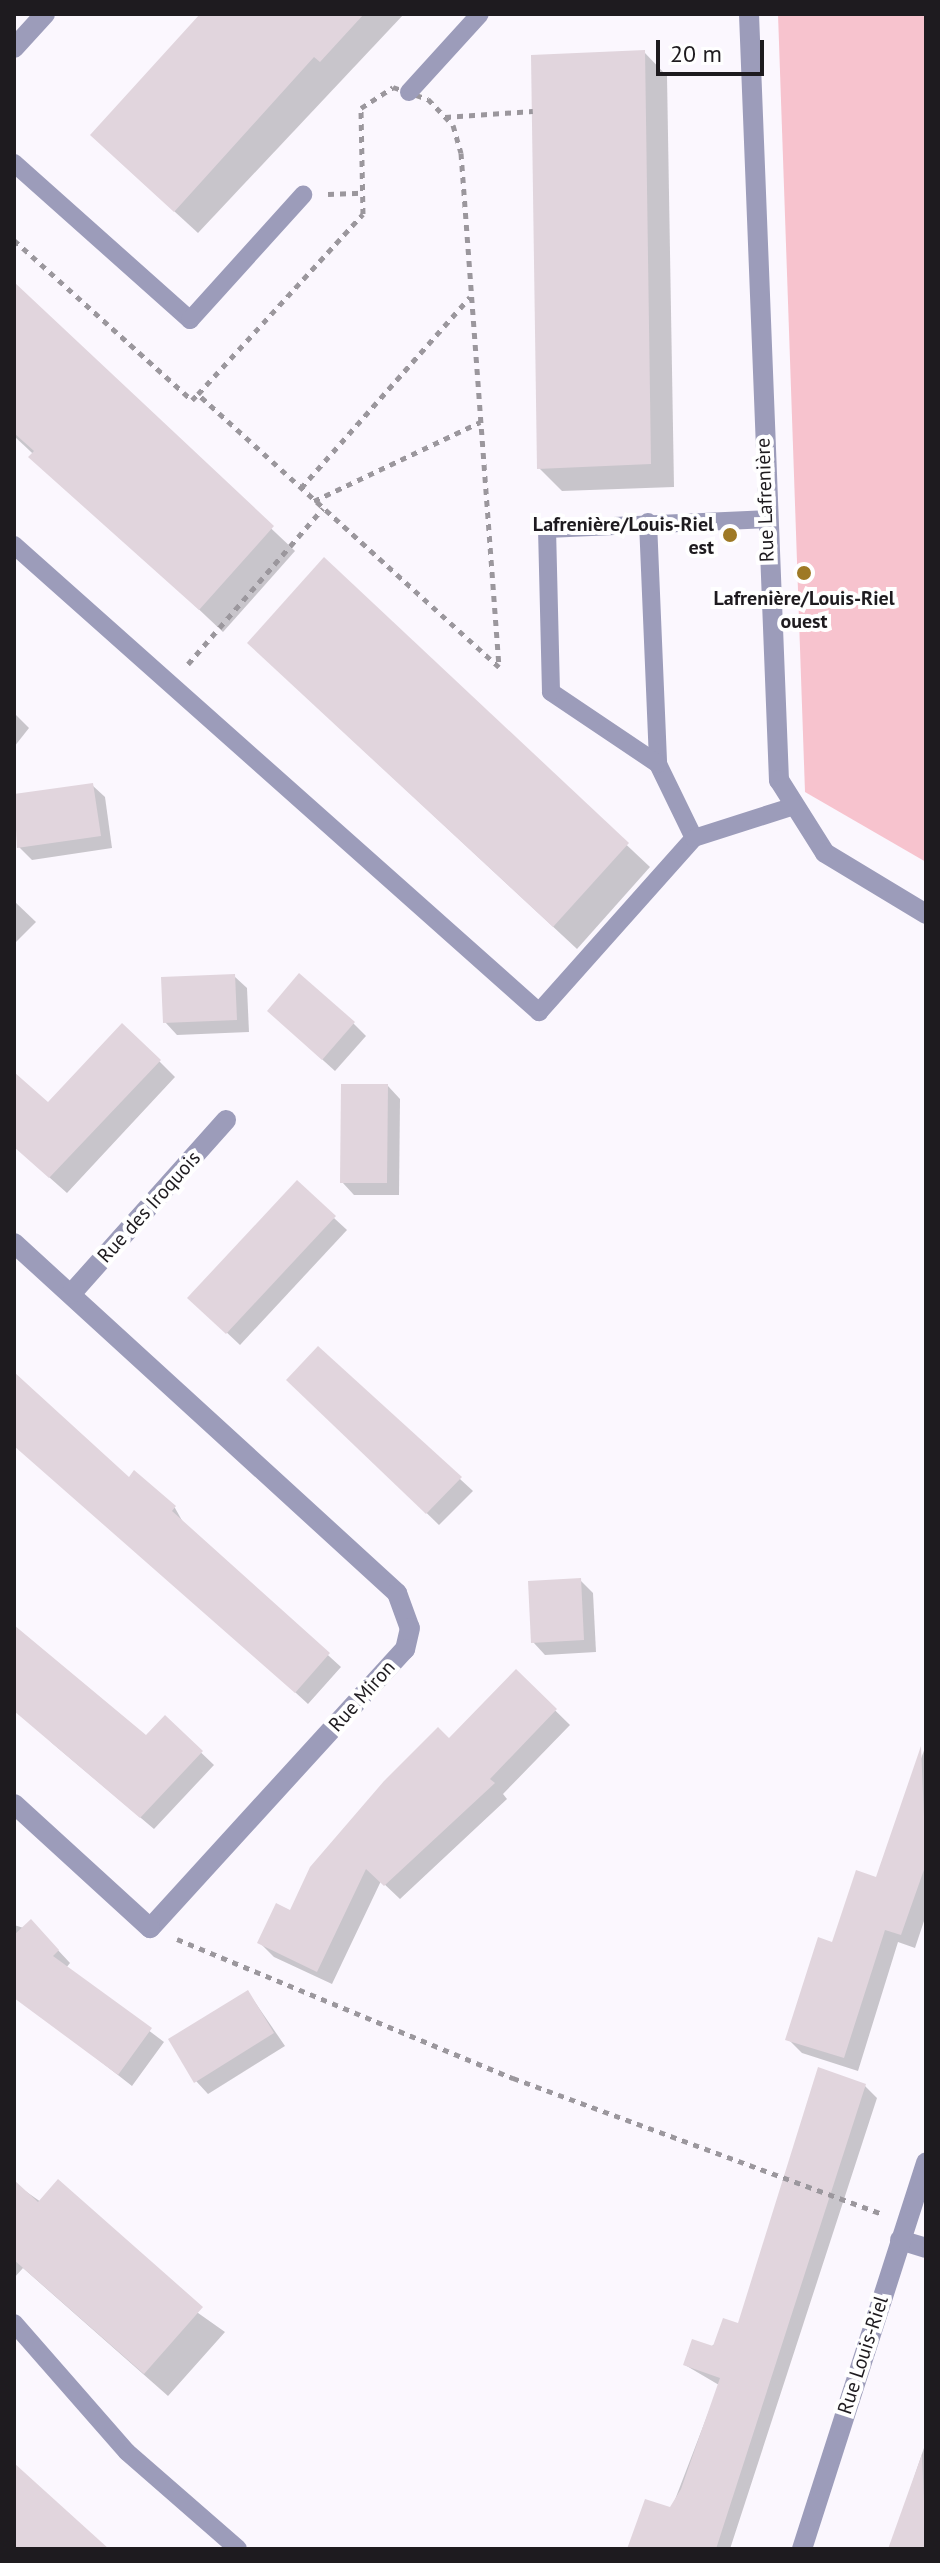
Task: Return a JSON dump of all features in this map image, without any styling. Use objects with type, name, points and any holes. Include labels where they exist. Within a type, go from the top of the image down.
[{"type":"street","points":[[14,48],[45,14]]},
{"type":"street","name":"Rue Lafrenière","points":[[749,14],[773,746],[791,807],[825,853],[926,914]]},
{"type":"street","name":"Rue des Iroquois","points":[[71,1294],[226,1120]]},
{"type":"street","name":"Rue Miron","points":[[14,1243],[397,1593],[410,1628],[405,1649],[150,1928]]},
{"type":"street","points":[[14,1804],[150,1928]]},
{"type":"street","name":"Rue Louis-Riel","points":[[802,2549],[926,2162]]},
{"type":"street","points":[[903,2231],[926,2248]]},
{"type":"lane","points":[[409,92],[480,14]]},
{"type":"lane","points":[[14,163],[190,320],[303,195]]},
{"type":"lane","points":[[658,764],[551,692],[547,529],[766,519]]},
{"type":"lane","points":[[648,522],[658,764],[694,838]]},
{"type":"lane","points":[[14,545],[539,1012],[694,838],[791,807]]},
{"type":"lane","points":[[14,2323],[127,2452],[238,2549]]},
{"type":"path","points":[[14,240],[192,400],[363,214],[361,108],[393,87],[409,92],[445,117],[461,153],[499,667],[298,486]]},
{"type":"path","points":[[445,117],[533,111]]},
{"type":"path","points":[[298,486],[471,297]]},
{"type":"path","points":[[198,394],[323,508]]},
{"type":"path","points":[[314,501],[480,422]]},
{"type":"path","points":[[170,684],[323,508]]},
{"type":"path","points":[[150,1928],[513,2078],[903,2231]]},
{"type":"shaded area","points":[[778,14],[926,14],[926,862],[805,792]]},
{"type":"building","points":[[200,14],[364,14],[320,62],[314,57],[174,212],[90,135]]},
{"type":"building","points":[[645,50],[651,464],[537,469],[531,55]]},
{"type":"building","points":[[14,282],[274,526],[199,610],[28,457],[34,451],[14,433]]},
{"type":"building","points":[[324,557],[629,843],[553,927],[247,643]]},
{"type":"building","points":[[93,783],[101,836],[17,848],[14,794]]},
{"type":"building","points":[[299,973],[355,1022],[322,1060],[267,1011]]},
{"type":"building","points":[[235,974],[237,1020],[163,1023],[161,977]]},
{"type":"building","points":[[122,1023],[161,1060],[49,1178],[14,1147],[14,1072],[48,1102]]},
{"type":"building","points":[[341,1084],[388,1084],[387,1183],[340,1183]]},
{"type":"building","points":[[297,1180],[336,1216],[226,1334],[187,1298]]},
{"type":"building","points":[[318,1346],[462,1477],[426,1514],[286,1380]]},
{"type":"building","points":[[14,1372],[129,1477],[134,1470],[176,1506],[172,1511],[330,1653],[295,1693],[14,1446]]},
{"type":"building","points":[[581,1578],[584,1640],[531,1643],[528,1581]]},
{"type":"building","points":[[14,1625],[146,1735],[165,1715],[203,1751],[140,1818],[14,1711]]},
{"type":"building","points":[[516,1669],[557,1709],[490,1779],[495,1783],[384,1886],[366,1869],[317,1972],[257,1943],[276,1903],[290,1910],[310,1867],[384,1781],[438,1727],[449,1738]]},
{"type":"building","points":[[921,1746],[926,1864],[901,1935],[885,1930],[844,2058],[785,2040],[818,1937],[832,1942],[856,1870],[876,1877]]},
{"type":"building","points":[[31,1919],[59,1950],[53,1956],[152,2028],[118,2075],[14,1998],[14,1935]]},
{"type":"building","points":[[248,1990],[274,2033],[194,2083],[168,2039]]},
{"type":"building","points":[[818,2067],[866,2084],[716,2549],[627,2549],[645,2499],[670,2507],[681,2489],[720,2378],[683,2365],[692,2339],[713,2346],[723,2318],[738,2323]]},
{"type":"building","points":[[58,2179],[203,2307],[144,2374],[14,2260],[14,2180],[38,2202]]},
{"type":"building","points":[[922,2454],[926,2549],[888,2549]]},
{"type":"building","points":[[14,2463],[109,2549],[14,2549]]},
{"type":"place","name":"Lafrenière/Louis-Riel est","points":[[730,535]]},
{"type":"place","name":"Lafrenière/Louis-Riel ouest","points":[[804,573]]}]
